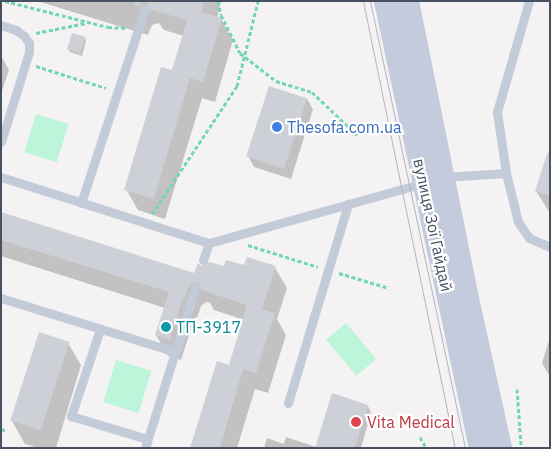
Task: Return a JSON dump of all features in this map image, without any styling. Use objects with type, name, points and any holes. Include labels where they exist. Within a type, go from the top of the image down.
[{"type":"main road","name":"вулиця Зої Гайдай","points":[[386,1],[465,290],[500,448]]},
{"type":"main road","name":"вулиця Зої Гайдай","points":[[408,1],[434,180],[481,448]]},
{"type":"lane","points":[[529,1],[497,112],[506,174],[518,222],[528,238],[550,247]]},
{"type":"lane","points":[[81,203],[145,8]]},
{"type":"lane","points":[[1,25],[16,30],[24,36],[29,44],[26,63],[1,142]]},
{"type":"lane","points":[[1,177],[209,243],[434,180],[506,174]]},
{"type":"lane","points":[[288,402],[348,204]]},
{"type":"lane","points":[[204,260],[209,243]]},
{"type":"lane","points":[[100,329],[71,416],[146,444],[195,288]]},
{"type":"lane","points":[[1,298],[175,352]]},
{"type":"path","points":[[5,1],[108,27],[138,28]]},
{"type":"path","points":[[218,1],[221,15],[240,53],[276,81],[312,92],[358,136]]},
{"type":"path","points":[[146,223],[236,86],[258,1]]},
{"type":"path","points":[[24,36],[90,22]]},
{"type":"path","points":[[26,63],[118,92]]},
{"type":"path","points":[[226,238],[389,288]]},
{"type":"path","points":[[518,389],[521,448]]},
{"type":"path","points":[[1,429],[7,431]]},
{"type":"path","points":[[420,436],[426,448]]},
{"type":"green space","points":[[36,114],[69,124],[57,162],[24,152]]},
{"type":"green space","points":[[346,323],[376,359],[356,376],[326,340]]},
{"type":"green space","points":[[116,360],[151,371],[139,413],[103,402]]},
{"type":"building","points":[[135,1],[204,1],[201,12],[222,18],[203,82],[190,78],[154,199],[124,190],[161,67],[172,70],[187,20],[151,10],[147,2],[143,2],[139,6],[134,5]]},
{"type":"building","points":[[72,33],[85,37],[80,53],[67,49]]},
{"type":"building","name":"Thesofa.com.ua","points":[[269,86],[307,98],[284,169],[246,156]]},
{"type":"building","points":[[547,154],[550,154],[550,196],[535,191]]},
{"type":"building","points":[[1,212],[194,273],[198,263],[201,266],[209,262],[224,266],[226,260],[244,265],[247,257],[276,266],[262,309],[275,313],[256,373],[243,369],[220,448],[190,448],[217,361],[229,365],[247,305],[201,290],[199,283],[193,282],[189,286],[185,298],[183,297],[170,340],[155,335],[169,292],[1,240]]},
{"type":"building","points":[[39,332],[69,342],[41,430],[10,420]]},
{"type":"building","points":[[332,393],[368,405],[355,448],[315,448]]},
{"type":"tram line","points":[[363,1],[455,448]]},
{"type":"tram line","points":[[370,1],[465,448]]},
{"type":"place","name":"Thesofa.com.ua","points":[[277,127]]},
{"type":"place","name":"ТП-3917","points":[[166,327]]},
{"type":"place","name":"Vita Medical","points":[[356,422]]}]
